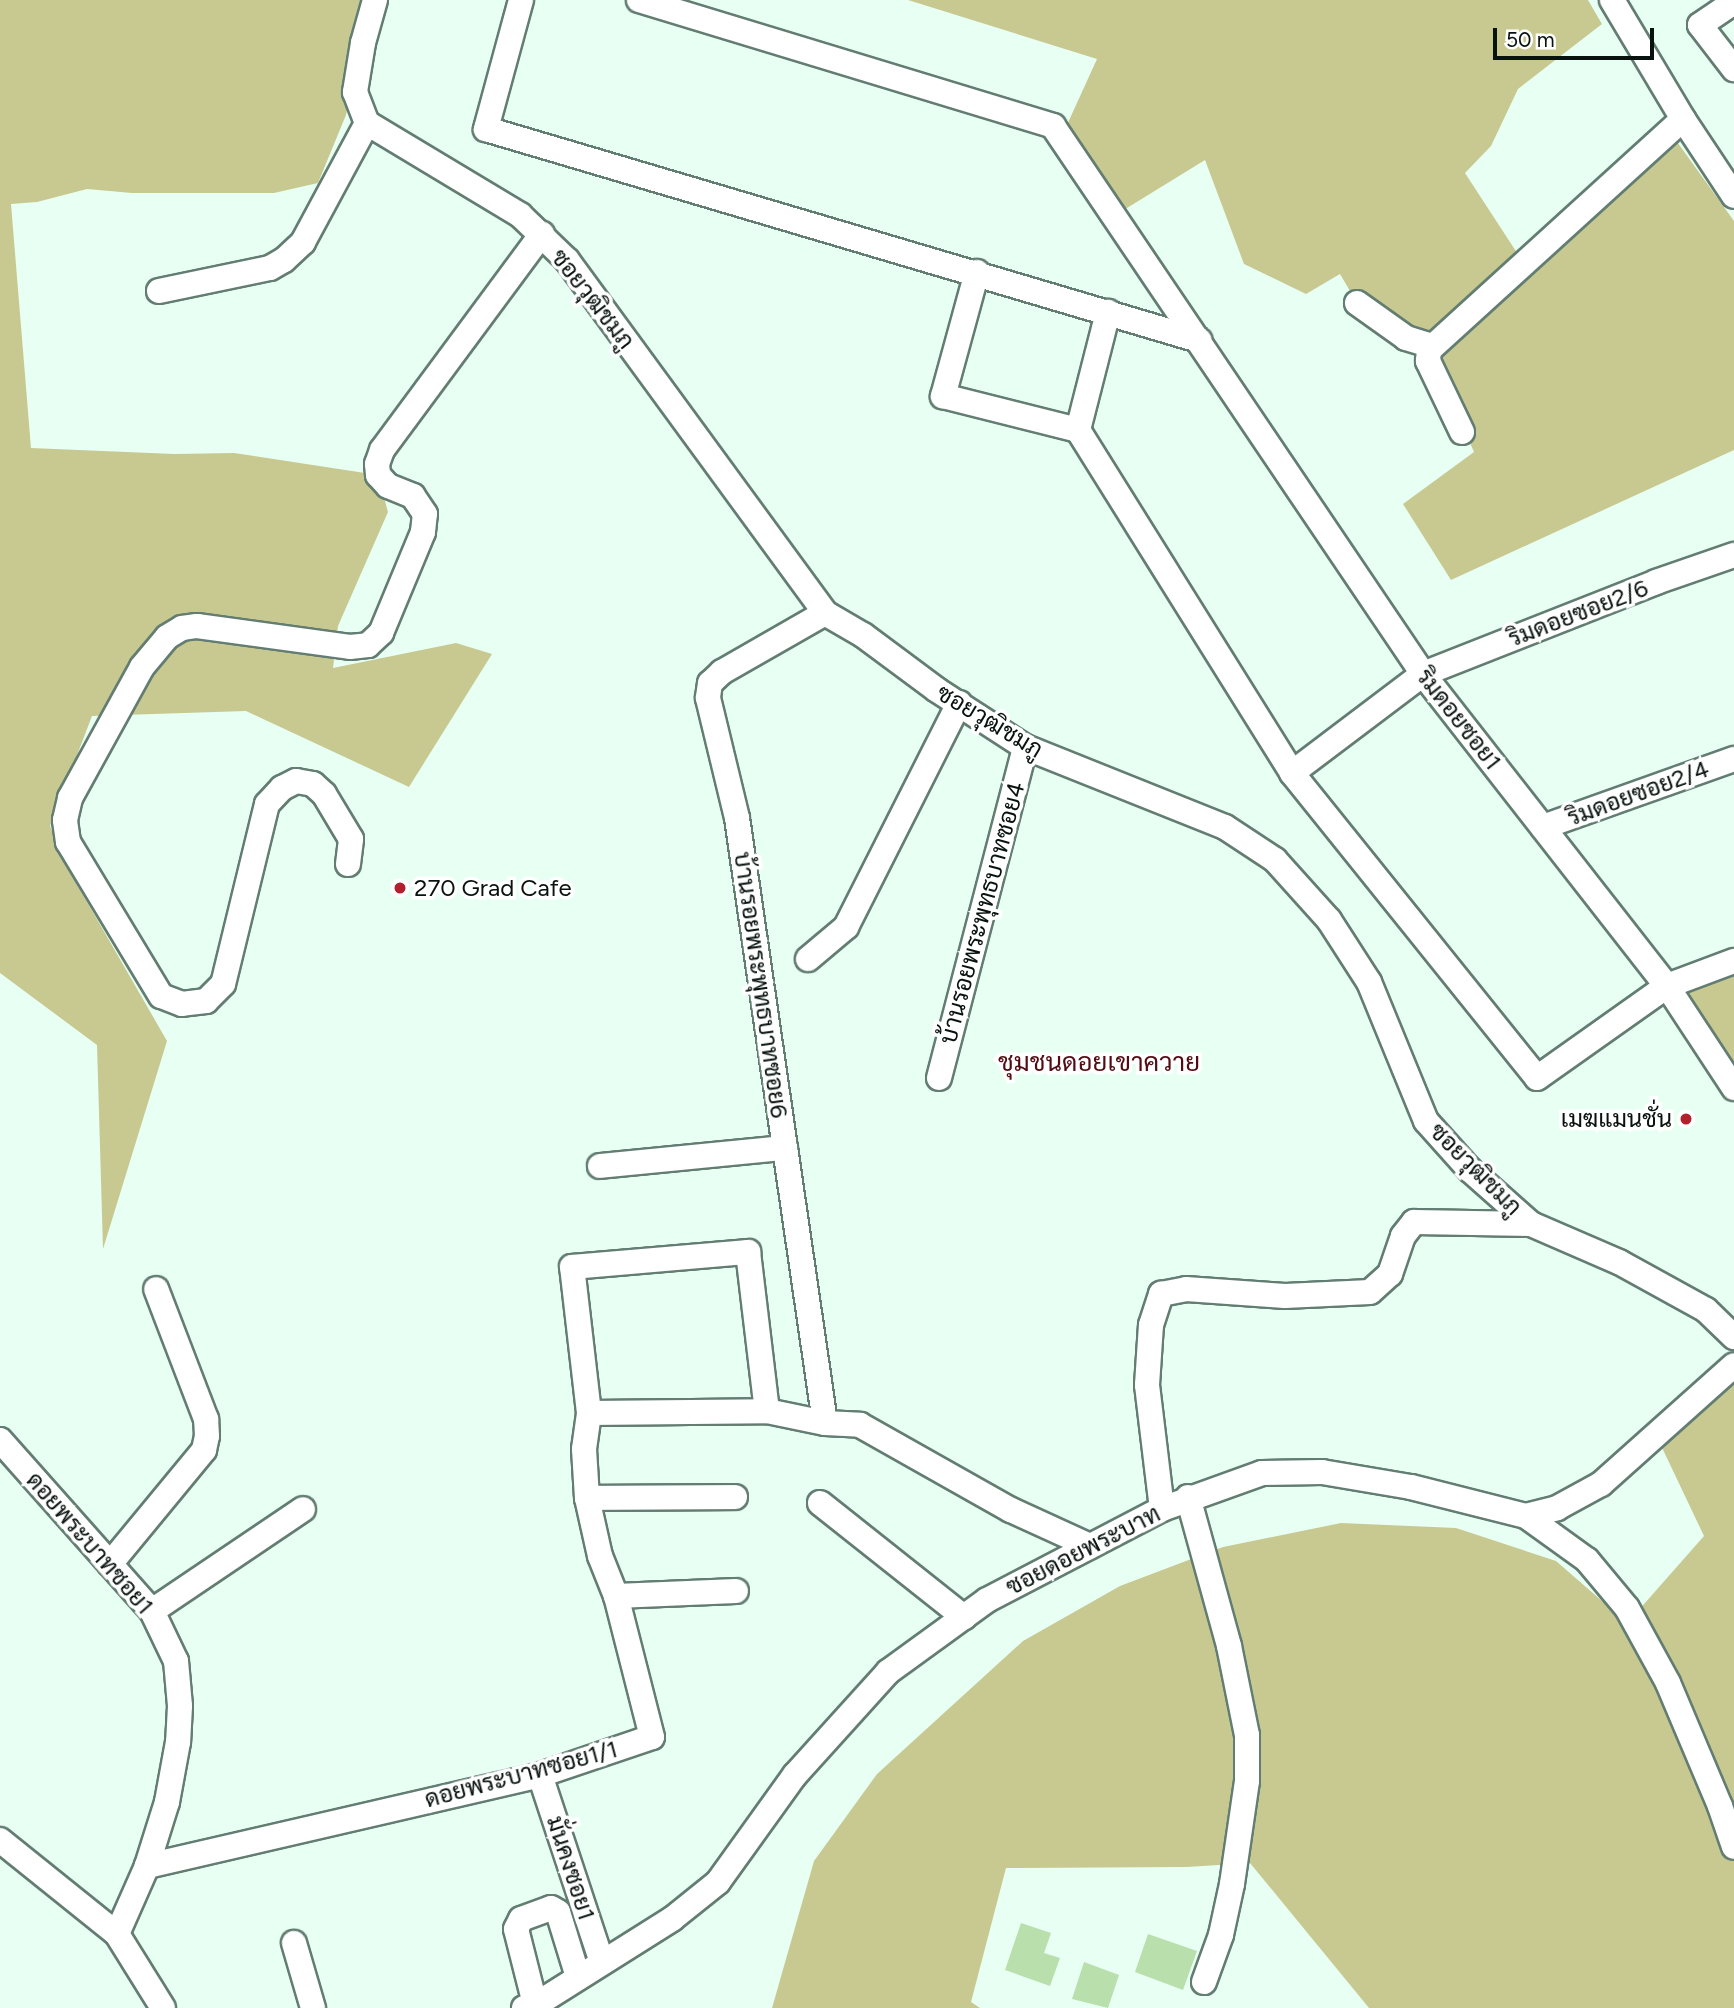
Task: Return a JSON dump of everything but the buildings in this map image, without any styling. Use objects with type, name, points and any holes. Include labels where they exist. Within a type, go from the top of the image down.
[{"type":"street","points":[[159,291],[270,268],[284,260],[303,242],[367,123],[355,92],[363,43],[375,0]]},
{"type":"street","points":[[522,0],[486,129],[977,272],[1199,340]]},
{"type":"street","name":"ริมดอยซอย1","points":[[639,0],[1052,126],[1423,674],[1667,986],[1734,1088]]},
{"type":"street","points":[[1612,0],[1683,119],[1734,196]]},
{"type":"street","points":[[1734,2],[1700,26],[1734,69]]},
{"type":"street","points":[[1462,432],[1427,361],[1432,346],[1683,119]]},
{"type":"street","name":"ซอยวุฒิชมภู","points":[[367,123],[520,215],[567,261],[825,613],[863,635],[1025,747],[1225,827],[1275,860],[1329,920],[1369,982],[1426,1121],[1470,1170],[1531,1224],[1619,1262],[1706,1310],[1734,1337]]},
{"type":"street","points":[[348,864],[351,839],[324,794],[313,784],[296,781],[282,788],[267,804],[223,984],[206,1001],[182,1004],[161,996],[68,842],[65,820],[70,798],[142,667],[167,637],[182,628],[197,626],[350,647],[368,645],[381,633],[423,532],[425,514],[413,496],[388,486],[378,475],[377,464],[382,450],[541,234]]},
{"type":"street","points":[[977,272],[943,397],[1078,430],[1292,772],[1536,1078],[1667,986],[1734,961]]},
{"type":"street","points":[[1357,303],[1406,338],[1432,346]]},
{"type":"street","points":[[1078,430],[1108,312]]},
{"type":"street","name":"ริมดอยซอย2/6","points":[[1292,772],[1423,674],[1657,582],[1734,555]]},
{"type":"street","name":"บ้านรอยพระพุทธบาทซอย6","points":[[825,613],[722,672],[710,683],[708,698],[737,818],[825,1423]]},
{"type":"street","points":[[808,959],[846,927],[959,703]]},
{"type":"street","name":"บ้านรอยพระพุทธบาทซอย4","points":[[939,1078],[1025,747]]},
{"type":"street","name":"ริมดอยซอย2/4","points":[[1543,827],[1734,759]]},
{"type":"street","points":[[600,1166],[785,1148]]},
{"type":"street","points":[[1162,1508],[1147,1385],[1151,1325],[1161,1294],[1186,1289],[1285,1296],[1370,1292],[1390,1274],[1403,1236],[1414,1222],[1531,1224]]},
{"type":"street","name":"ดอยพระบาทซอย1/1","points":[[147,1866],[540,1775],[652,1737],[616,1595],[600,1556],[587,1498],[584,1449],[589,1413],[572,1267],[748,1252],[767,1411]]},
{"type":"street","points":[[110,1563],[204,1450],[207,1436],[206,1419],[156,1289]]},
{"type":"street","name":"ซอยดอยพระบาท","points":[[532,2007],[672,1919],[718,1882],[795,1775],[879,1682],[988,1600],[1162,1508],[1262,1473],[1322,1472],[1411,1487],[1526,1516],[1557,1508],[1601,1484],[1734,1365]]},
{"type":"street","points":[[589,1413],[767,1411],[825,1423],[860,1425],[1011,1510],[1090,1546]]},
{"type":"street","name":"ดอยพระบาทซอย1","points":[[0,1440],[152,1611],[176,1661],[180,1706],[178,1742],[167,1802],[147,1866],[117,1934]]},
{"type":"street","points":[[587,1498],[735,1497]]},
{"type":"street","points":[[1188,1497],[1229,1647],[1247,1735],[1247,1781],[1232,1884],[1221,1935],[1204,1982]]},
{"type":"street","points":[[820,1503],[964,1617]]},
{"type":"street","points":[[152,1611],[303,1509]]},
{"type":"street","points":[[1526,1516],[1587,1560],[1626,1608],[1668,1683],[1720,1806],[1734,1847]]},
{"type":"street","points":[[616,1595],[736,1591]]},
{"type":"street","name":"มั่นคงซอย1","points":[[540,1775],[602,1962]]},
{"type":"street","points":[[0,1840],[117,1934],[163,2008]]},
{"type":"street","points":[[532,2007],[516,1929],[521,1919],[551,1908],[558,1912],[578,1977]]},
{"type":"street","points":[[294,1943],[313,2008]]},
{"type":"green space","points":[[0,0],[371,0],[346,115],[318,183],[274,193],[132,193],[87,189],[37,202],[11,204],[31,448],[174,454],[234,453],[378,475],[388,512],[338,626],[333,668],[456,643],[492,654],[409,787],[246,711],[92,716],[50,826],[75,881],[167,1041],[103,1249],[97,1045],[0,973]]},
{"type":"green space","points":[[908,0],[1588,0],[1602,24],[1518,89],[1491,146],[1465,173],[1523,262],[1432,346],[1357,303],[1340,274],[1306,294],[1244,264],[1205,160],[1114,216],[1061,138],[1097,59]]},
{"type":"green space","points":[[1675,139],[1734,221],[1734,450],[1451,580],[1403,504],[1474,452],[1434,359]]},
{"type":"green space","points":[[1734,961],[1734,1088],[1667,986]]},
{"type":"green space","points":[[1734,1365],[1734,2008],[1369,2008],[1250,1863],[1187,1867],[1006,1868],[971,2002],[980,2008],[772,2008],[814,1861],[877,1774],[1023,1641],[1120,1586],[1223,1547],[1341,1523],[1456,1528],[1556,1561],[1647,1640],[1637,1612],[1704,1536],[1656,1435]]},
{"type":"place","name":"270 Grad Cafe","points":[[400,888]]},
{"type":"place","name":"เมฆแมนชั่น","points":[[1686,1119]]},
{"type":"district","name":"ชุมชนดอยเขาควาย","points":[[1099,1063]]}]
